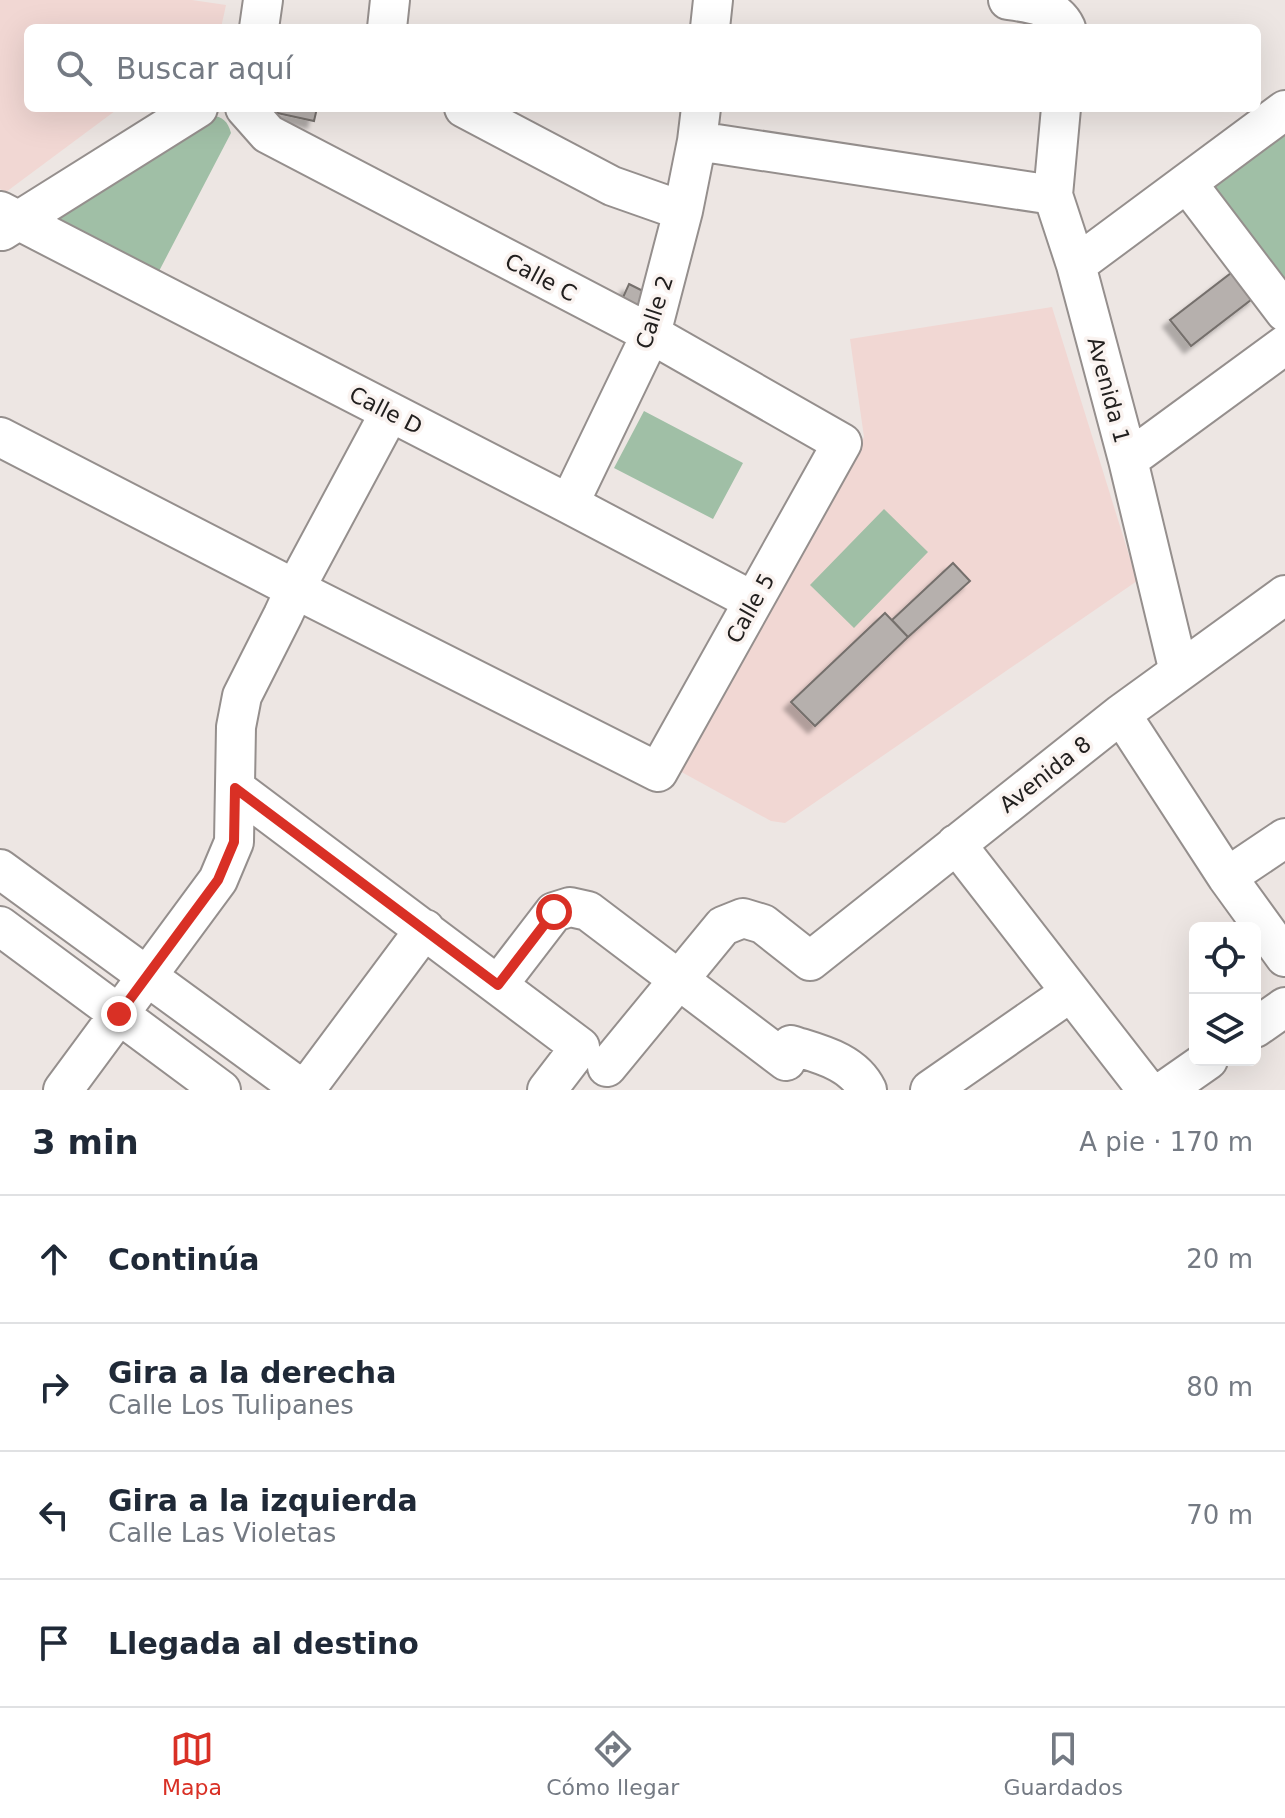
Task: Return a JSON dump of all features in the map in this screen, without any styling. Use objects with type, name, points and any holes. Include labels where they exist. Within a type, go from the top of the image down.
[{"type":"street","points":[[260,24],[263,0]]},
{"type":"street","points":[[387,24],[390,0]]},
{"type":"street","points":[[710,24],[713,0]]},
{"type":"street","points":[[1008,0],[1032,3],[1063,22]]},
{"type":"street","points":[[1076,265],[1285,110]]},
{"type":"street","points":[[6,221],[191,112]]},
{"type":"street","name":"Calle C","points":[[249,112],[268,134],[651,334],[842,443]]},
{"type":"street","points":[[472,112],[612,186],[683,211]]},
{"type":"street","name":"Avenida 1","points":[[1061,112],[1053,195],[1076,265],[1128,460],[1179,672]]},
{"type":"street","points":[[699,124],[1053,195]]},
{"type":"street","name":"Calle 2","points":[[569,504],[651,334],[683,211],[699,124]]},
{"type":"street","points":[[1187,183],[1285,312]]},
{"type":"street","name":"Calle D","points":[[6,221],[390,412],[753,601]]},
{"type":"street","points":[[1128,460],[1285,345]]},
{"type":"street","points":[[63,1090],[218,880],[234,842],[236,727],[242,696],[295,589],[390,412]]},
{"type":"street","points":[[0,437],[295,589]]},
{"type":"street","name":"Calle 5","points":[[295,589],[658,772],[842,443]]},
{"type":"street","name":"Avenida 8","points":[[678,979],[723,926],[743,918],[763,924],[810,961],[1121,714],[1285,595]]},
{"type":"street","points":[[1121,714],[1227,877],[1285,957]]},
{"type":"street","points":[[235,788],[594,1057]]},
{"type":"street","points":[[1227,877],[1285,838]]},
{"type":"street","points":[[956,844],[1147,1090]]},
{"type":"street","points":[[0,869],[304,1090],[425,929]]},
{"type":"street","points":[[498,985],[554,912],[570,907],[588,911],[678,979],[788,1053],[848,1066],[867,1090]]},
{"type":"street","points":[[0,926],[221,1090]]},
{"type":"street","points":[[547,1090],[594,1057],[678,979]]},
{"type":"street","points":[[937,1088],[1071,992]]},
{"type":"street","points":[[1261,1024],[1285,1007]]},
{"type":"street","points":[[1165,1090],[1199,1066]]},
{"type":"shaded area","points":[[0,0],[192,0],[226,5],[222,24],[24,24],[24,112],[114,112],[6,192],[0,189]]},
{"type":"shaded area","points":[[1052,307],[1137,581],[785,823],[771,821],[676,769],[864,437],[850,339]]},
{"type":"green space","points":[[211,116],[224,120],[231,133],[157,275],[57,219],[60,212]]},
{"type":"green space","points":[[1285,120],[1285,289],[1206,191]]},
{"type":"green space","points":[[644,411],[743,463],[713,519],[614,468]]},
{"type":"green space","points":[[884,509],[928,552],[854,628],[810,585]]},
{"type":"building","points":[[273,112],[316,112],[314,121]]},
{"type":"building","points":[[1235,270],[1256,296],[1191,346],[1170,320]]},
{"type":"building","points":[[629,284],[653,296],[643,315],[620,304]]},
{"type":"building","points":[[953,563],[970,581],[908,637],[892,620]]},
{"type":"building","points":[[885,613],[908,637],[815,726],[791,702]]},
{"type":"route","points":[[119,1014],[218,880],[234,842],[235,788],[498,985],[554,912]]}]
